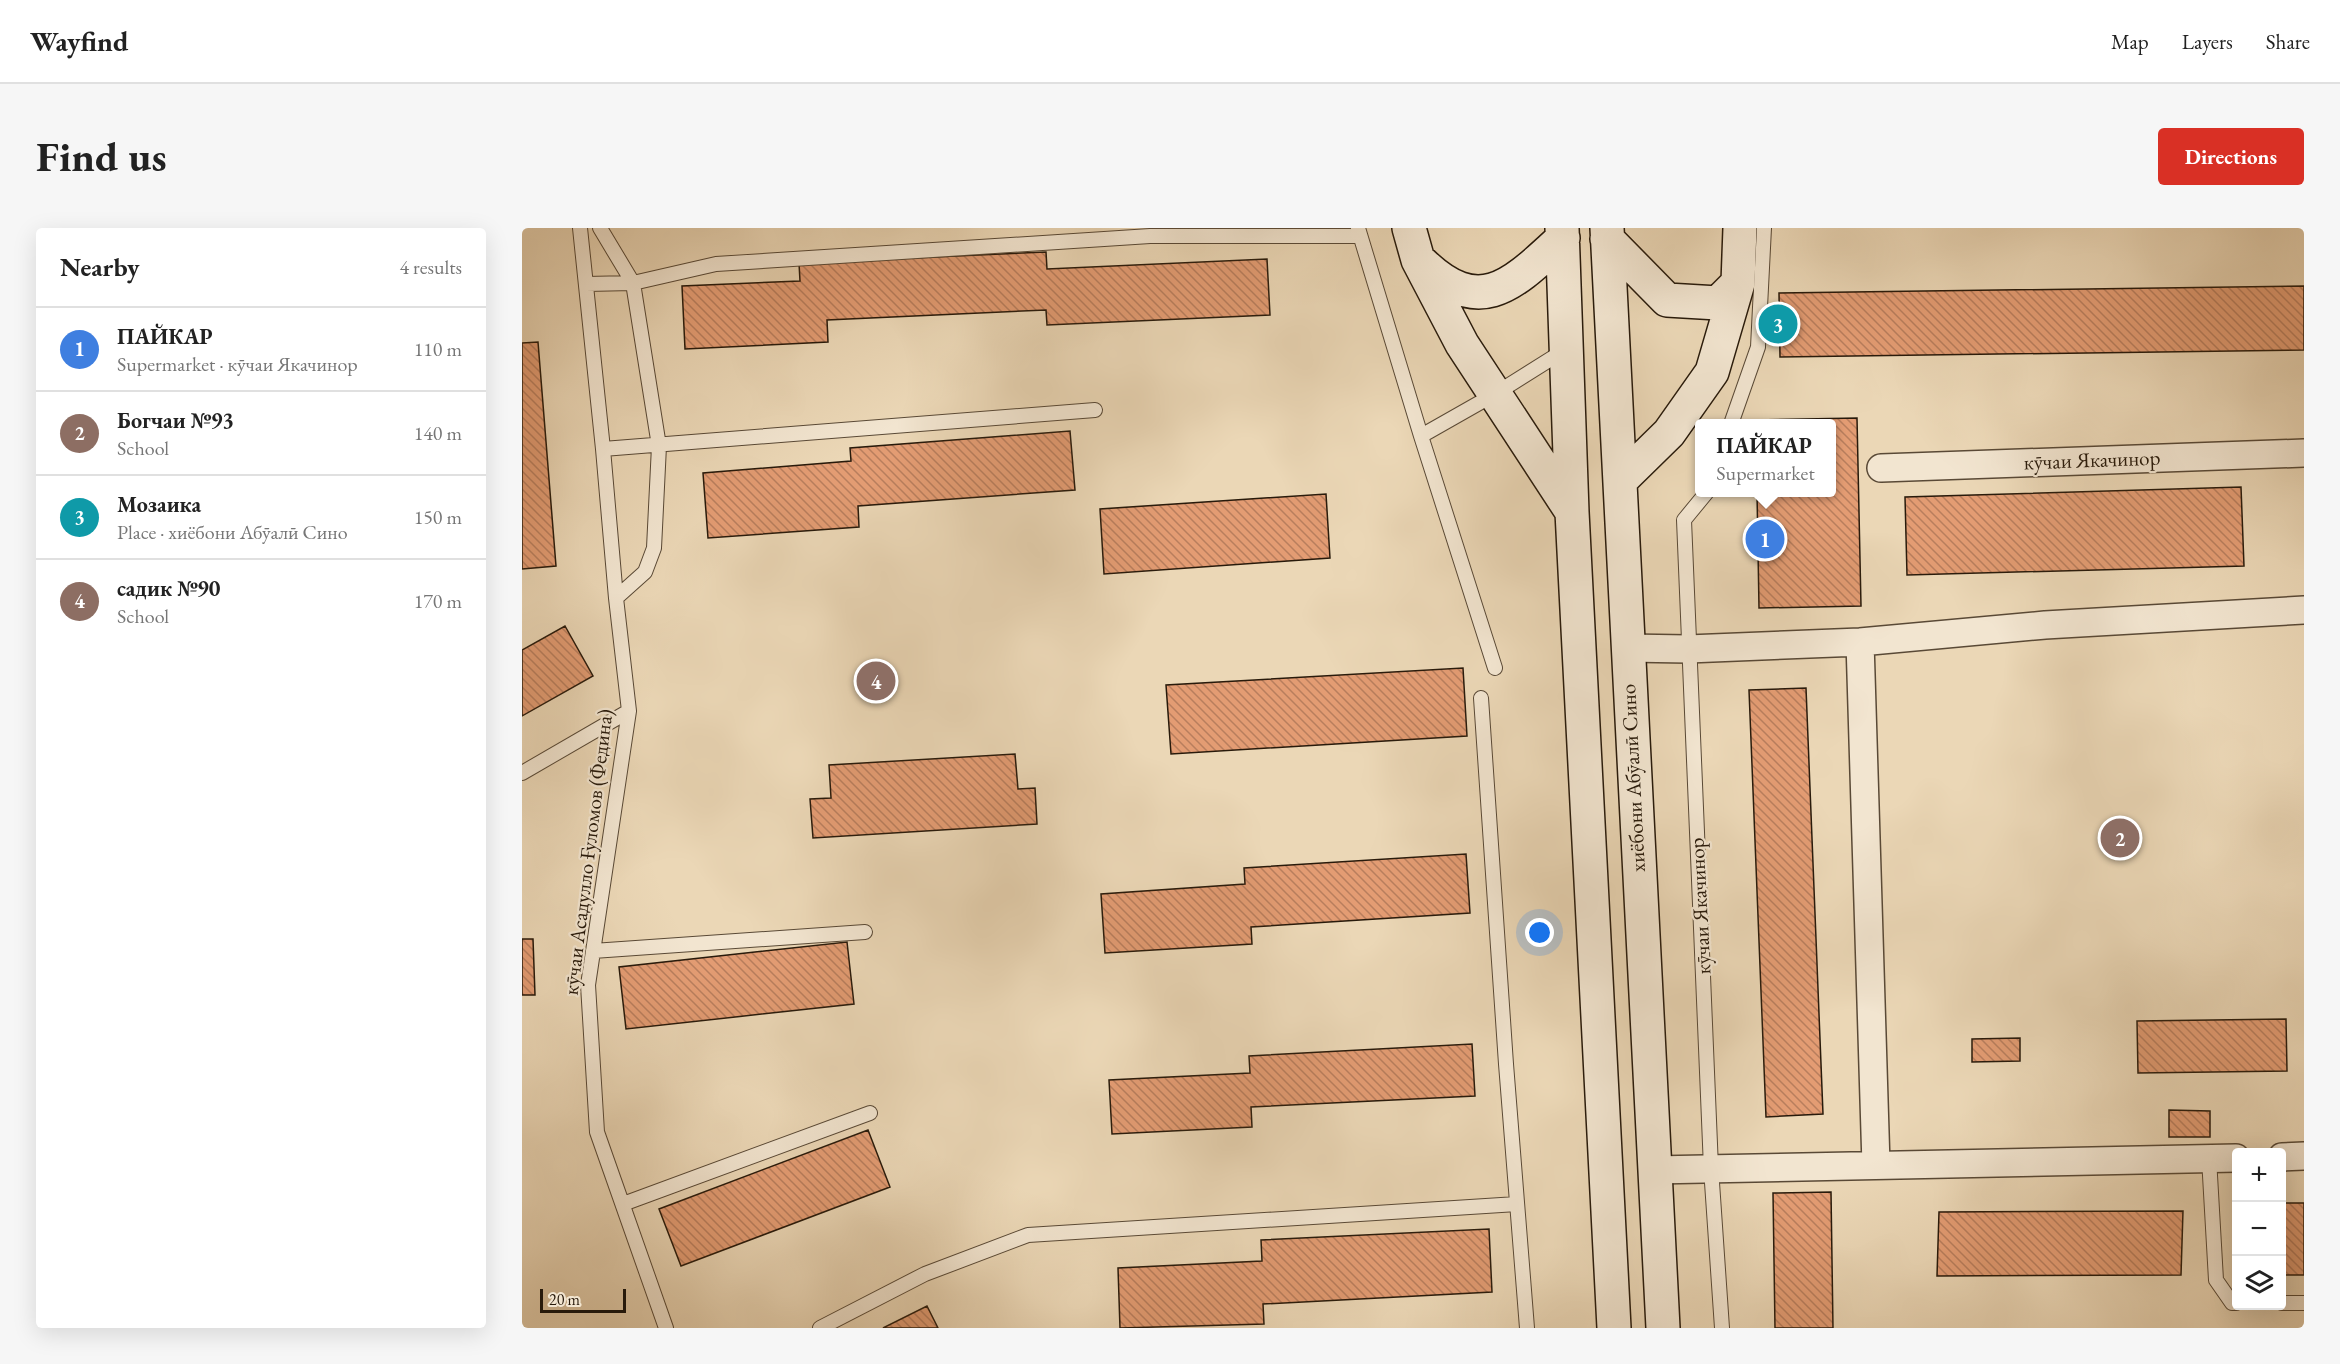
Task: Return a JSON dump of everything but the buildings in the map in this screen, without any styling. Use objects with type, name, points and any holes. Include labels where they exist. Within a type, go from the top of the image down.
[{"type":"main road","points":[[1409,228],[1419,260],[1462,344],[1572,512]]},
{"type":"main road","points":[[1620,481],[1669,433],[1712,372],[1738,283],[1740,228]]},
{"type":"main road","points":[[1419,260],[1440,281],[1470,292],[1502,288],[1527,272],[1563,233]]},
{"type":"main road","points":[[1563,233],[1572,512],[1614,1328]]},
{"type":"main road","points":[[1607,234],[1667,300],[1718,303],[1738,283]]},
{"type":"main road","name":"хиёбони Абӯалӣ Сино","points":[[1607,234],[1663,1328]]},
{"type":"street","name":"кӯчаи Якачинор","points":[[1881,468],[2304,453]]},
{"type":"street","points":[[1627,648],[1688,649],[1860,642],[2045,625],[2304,610]]},
{"type":"street","points":[[1860,642],[1876,1165]]},
{"type":"street","points":[[2286,1157],[2304,1156]]},
{"type":"street","points":[[1654,1170],[2232,1158]]},
{"type":"lane","name":"кӯчаи Асадулло Ғуломов (Федина)","points":[[580,228],[629,711],[588,985],[597,1132],[666,1328]]},
{"type":"lane","points":[[600,228],[633,283],[659,446],[654,548],[645,572],[616,598]]},
{"type":"lane","points":[[1732,419],[1758,346],[1764,228]]},
{"type":"lane","points":[[586,284],[633,283],[716,264],[1150,236],[1359,232],[1420,436],[1495,668]]},
{"type":"lane","points":[[1420,436],[1495,394],[1567,348]]},
{"type":"lane","points":[[603,449],[1095,410]]},
{"type":"lane","name":"кӯчаи Якачинор","points":[[1703,497],[1684,520],[1711,1168],[1722,1328]]},
{"type":"lane","points":[[1481,699],[1527,1328]]},
{"type":"lane","points":[[522,773],[629,711]]},
{"type":"lane","points":[[593,951],[865,932]]},
{"type":"lane","points":[[623,1204],[870,1113]]},
{"type":"lane","points":[[2209,1158],[2216,1280],[2232,1303]]},
{"type":"lane","points":[[820,1328],[925,1274],[1028,1235],[1517,1204]]},
{"type":"lane","points":[[2286,1303],[2304,1303]]},
{"type":"place","name":"Мозаика","points":[[1778,324]]},
{"type":"place","name":"ПАЙКАР","points":[[1765,539]]},
{"type":"place","name":"садик №90","points":[[876,681]]},
{"type":"place","name":"Богчаи №93","points":[[2120,838]]}]
